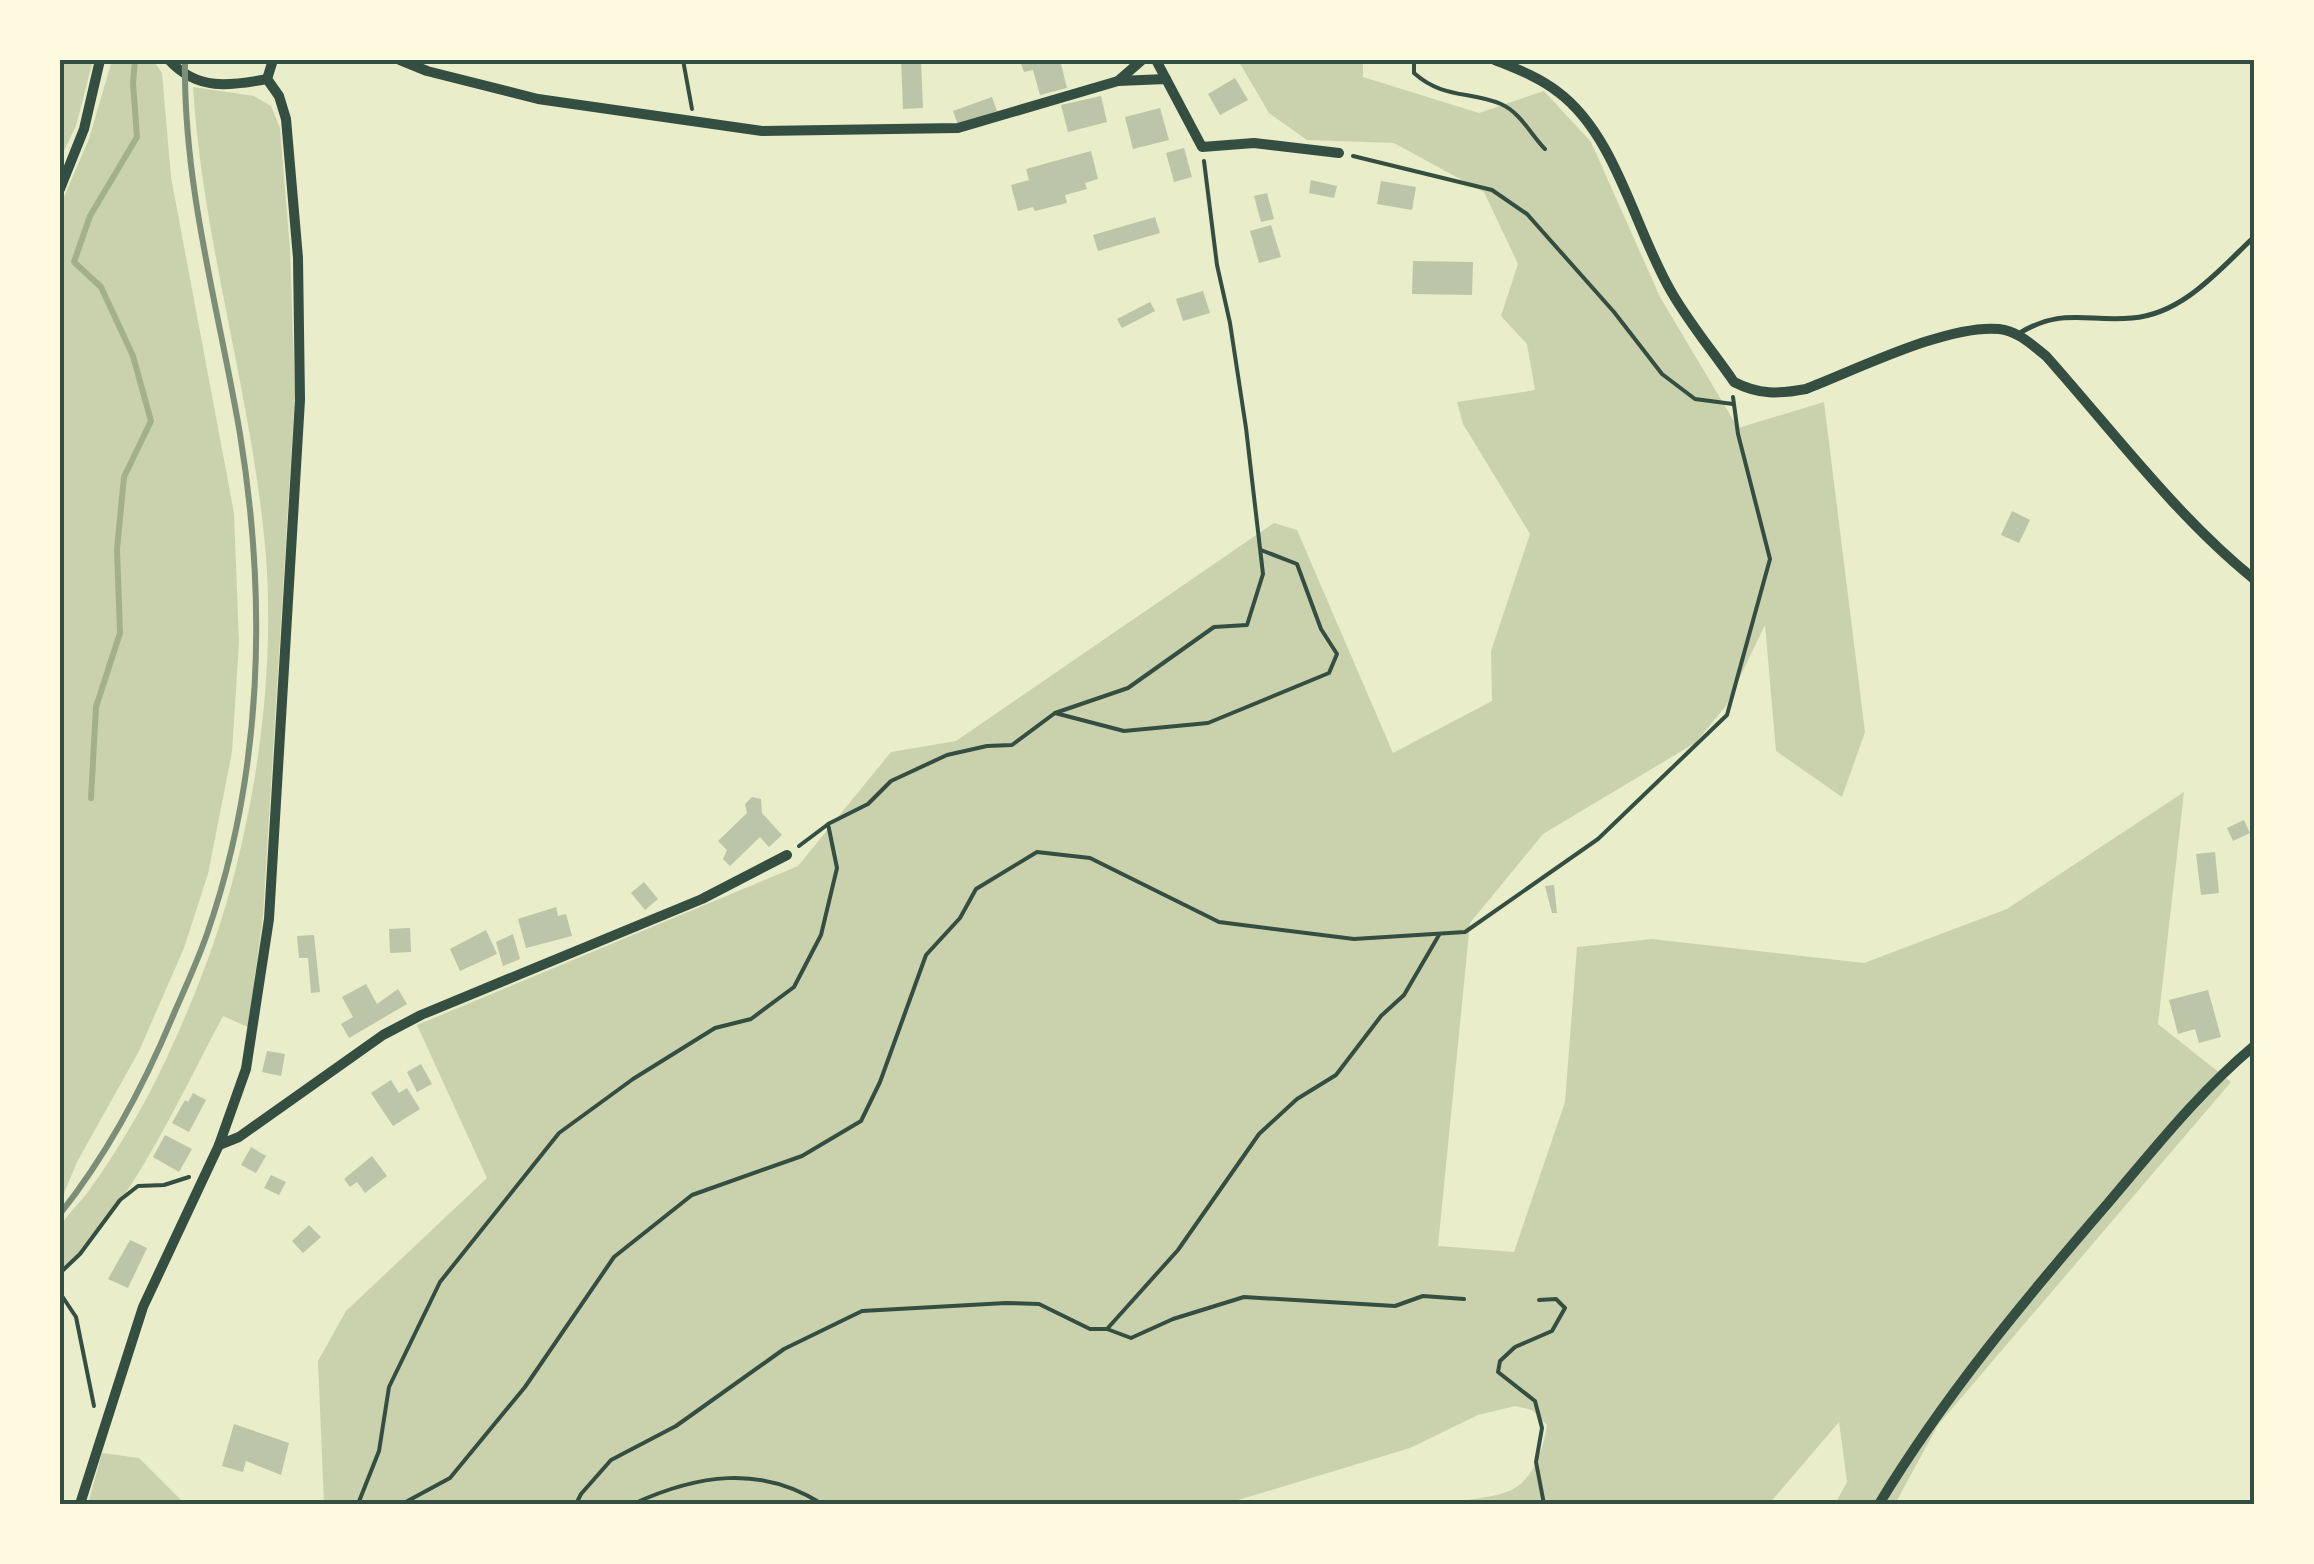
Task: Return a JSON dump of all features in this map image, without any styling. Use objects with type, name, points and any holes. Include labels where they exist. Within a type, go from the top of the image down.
[{"type":"street","points":[[60,190],[84,129],[100,60]]},
{"type":"street","points":[[169,60],[180,72],[207,84],[231,86],[268,79]]},
{"type":"street","points":[[80,1504],[143,1307],[219,1145],[246,1070],[269,919],[300,400],[298,258],[286,119],[279,96],[268,79],[273,60]]},
{"type":"street","points":[[400,60],[426,72],[538,99],[762,131],[958,128],[1118,81],[1166,79]]},
{"type":"street","points":[[1118,81],[1142,60]]},
{"type":"street","points":[[1156,60],[1202,146],[1254,143],[1339,152]]},
{"type":"street","points":[[1496,60],[1534,76],[1560,93],[1583,116],[1604,148],[1672,293],[1734,382],[1750,390],[1784,393],[1806,389],[1945,336],[2001,329],[2018,334],[2046,356],[2225,556],[2254,579]]},
{"type":"street","points":[[219,1145],[239,1137],[383,1035],[408,1022],[702,898],[787,855]]},
{"type":"street","points":[[1879,1504],[1918,1440],[2034,1290],[2208,1088],[2254,1046]]},
{"type":"lane","points":[[2018,334],[2051,317],[2135,318],[2170,308],[2198,290],[2254,237]]},
{"type":"path","points":[[683,60],[692,110],[704,125]]},
{"type":"path","points":[[1414,60],[1414,73],[1424,82],[1450,94],[1502,104],[1521,119],[1545,149]]},
{"type":"path","points":[[787,855],[828,824],[868,804],[890,781],[947,756],[987,746],[1012,745],[1055,713],[1128,688],[1214,628],[1246,625],[1263,574],[1243,410],[1217,265],[1202,146]]},
{"type":"path","points":[[1339,152],[1492,190],[1527,214],[1614,312],[1662,374],[1695,399],[1733,404]]},
{"type":"path","points":[[402,1504],[450,1478],[525,1387],[614,1257],[692,1195],[802,1156],[861,1121],[880,1082],[926,955],[960,918],[976,889],[1036,852],[1090,858],[1220,922],[1354,939],[1465,932],[1598,839],[1727,715],[1770,559],[1742,451],[1733,404],[1734,382]]},
{"type":"path","points":[[1055,713],[1124,731],[1208,723],[1329,673],[1337,654],[1322,629],[1296,564],[1260,550]]},
{"type":"path","points":[[358,1504],[380,1452],[388,1386],[440,1282],[559,1133],[633,1079],[715,1028],[751,1019],[794,987],[821,935],[837,868],[828,824]]},
{"type":"path","points":[[1107,1329],[1178,1250],[1259,1134],[1296,1098],[1336,1076],[1380,1016],[1404,995],[1439,935]]},
{"type":"path","points":[[60,1273],[80,1254],[120,1200],[138,1186],[164,1185],[203,1173]]},
{"type":"path","points":[[60,1293],[76,1317],[95,1414]]},
{"type":"path","points":[[576,1504],[612,1460],[676,1426],[784,1350],[862,1311],[1006,1302],[1039,1304],[1090,1329],[1107,1329],[1132,1338],[1173,1319],[1244,1298],[1395,1306],[1423,1296],[1464,1300]]},
{"type":"path","points":[[1540,1300],[1556,1300],[1564,1308],[1552,1331],[1515,1347],[1500,1360],[1498,1372],[1534,1401],[1542,1428],[1536,1462],[1544,1504]]},
{"type":"path","points":[[633,1504],[672,1486],[720,1478],[773,1480],[822,1504]]},
{"type":"green space","points":[[60,60],[93,60],[76,126],[60,159]]},
{"type":"green space","points":[[112,60],[153,60],[162,73],[171,177],[234,513],[239,643],[232,752],[208,874],[184,948],[139,1051],[77,1162],[60,1203],[60,206],[89,139]]},
{"type":"green space","points":[[1238,60],[1363,60],[1363,77],[1479,113],[1544,91],[1591,142],[1660,297],[1738,428],[1824,402],[1865,732],[1842,797],[1776,751],[1765,625],[1726,706],[1695,743],[1543,834],[1470,923],[1438,1246],[1514,1252],[1565,1102],[1577,947],[1652,939],[1864,963],[2007,909],[2184,792],[2158,1024],[2231,1082],[1938,1425],[1895,1504],[1835,1504],[1847,1482],[1839,1422],[1769,1504],[1444,1504],[1509,1491],[1528,1476],[1541,1451],[1547,1425],[1532,1410],[1515,1406],[1478,1415],[1410,1448],[1225,1504],[324,1504],[318,1361],[346,1311],[487,1178],[417,1025],[798,866],[891,752],[956,741],[1274,523],[1297,530],[1393,753],[1492,701],[1491,651],[1530,534],[1463,424],[1457,402],[1535,390],[1527,344],[1501,316],[1518,264],[1484,192],[1394,143],[1307,140],[1269,113]]},
{"type":"green space","points":[[193,87],[254,96],[271,106],[280,128],[290,249],[295,393],[263,916],[248,1027],[223,1016],[131,1185],[86,1246],[60,1273],[60,1228],[98,1178],[142,1106],[196,991],[235,872],[261,736],[268,592],[260,498],[207,205]]},
{"type":"green space","points":[[102,1453],[139,1458],[181,1500],[201,1504],[88,1504]]},
{"type":"building","points":[[901,60],[921,60],[923,108],[903,109]]},
{"type":"building","points":[[1060,60],[1067,88],[1040,95],[1033,70],[1024,72],[1020,61]]},
{"type":"building","points":[[1235,78],[1248,100],[1220,115],[1208,94]]},
{"type":"building","points":[[1101,96],[1107,122],[1068,132],[1061,105]]},
{"type":"building","points":[[992,97],[997,111],[958,125],[953,111]]},
{"type":"building","points":[[1160,108],[1169,140],[1133,149],[1125,117]]},
{"type":"building","points":[[1184,148],[1192,177],[1174,182],[1166,153]]},
{"type":"building","points":[[1091,151],[1098,179],[1085,183],[1087,189],[1065,195],[1067,203],[1018,211],[1011,185],[1029,180],[1026,169]]},
{"type":"building","points":[[1311,180],[1337,186],[1334,198],[1309,193]]},
{"type":"building","points":[[1381,181],[1416,187],[1412,210],[1377,204]]},
{"type":"building","points":[[1267,193],[1274,219],[1261,222],[1254,196]]},
{"type":"building","points":[[1155,217],[1160,233],[1098,251],[1093,235]]},
{"type":"building","points":[[1271,225],[1281,257],[1259,263],[1250,231]]},
{"type":"building","points":[[1413,261],[1473,262],[1472,295],[1412,294]]},
{"type":"building","points":[[1203,291],[1210,313],[1183,321],[1176,299]]},
{"type":"building","points":[[1150,302],[1155,311],[1122,328],[1117,319]]},
{"type":"building","points":[[2012,511],[2030,520],[2019,543],[2001,535]]},
{"type":"building","points":[[752,797],[761,799],[762,813],[782,835],[769,847],[760,837],[730,866],[723,859],[727,850],[718,841],[747,813],[745,804]]},
{"type":"building","points":[[2244,820],[2250,833],[2233,841],[2227,828]]},
{"type":"building","points":[[2215,852],[2219,893],[2201,895],[2196,854]]},
{"type":"building","points":[[644,882],[658,899],[645,910],[631,893]]},
{"type":"building","points":[[1554,885],[1557,913],[1552,913],[1545,886]]},
{"type":"building","points":[[556,907],[558,916],[566,914],[572,936],[526,948],[518,919]]},
{"type":"building","points":[[410,928],[411,952],[390,953],[389,929]]},
{"type":"building","points":[[486,930],[497,954],[460,971],[450,949]]},
{"type":"building","points":[[513,934],[520,959],[503,966],[496,942]]},
{"type":"building","points":[[314,935],[320,992],[311,993],[308,958],[299,958],[297,936]]},
{"type":"building","points":[[366,984],[377,1004],[398,989],[407,1004],[349,1038],[341,1024],[353,1017],[342,997]]},
{"type":"building","points":[[2208,990],[2221,1037],[2199,1043],[2195,1029],[2178,1034],[2169,1000]]},
{"type":"building","points":[[267,1051],[285,1054],[281,1076],[262,1072]]},
{"type":"building","points":[[421,1064],[432,1084],[417,1092],[407,1072]]},
{"type":"building","points":[[391,1080],[399,1093],[407,1088],[420,1109],[393,1126],[371,1093]]},
{"type":"building","points":[[193,1093],[206,1100],[189,1132],[172,1123]]},
{"type":"building","points":[[165,1135],[192,1149],[179,1172],[153,1157]]},
{"type":"building","points":[[251,1147],[266,1156],[256,1173],[241,1165]]},
{"type":"building","points":[[372,1156],[387,1176],[365,1193],[357,1182],[350,1187],[344,1179]]},
{"type":"building","points":[[271,1175],[286,1182],[279,1195],[264,1188]]},
{"type":"building","points":[[309,1225],[321,1237],[303,1253],[292,1241]]},
{"type":"building","points":[[130,1240],[147,1248],[128,1288],[108,1279]]},
{"type":"building","points":[[234,1424],[289,1443],[281,1475],[246,1461],[243,1472],[222,1466]]},
{"type":"waterway","points":[[91,798],[96,707],[120,633],[117,549],[124,477],[151,421],[133,356],[101,287],[74,262],[90,216],[137,137],[135,60]]},
{"type":"railway","points":[[60,1214],[125,1117],[196,963],[226,873],[249,749],[256,623],[249,497],[196,201],[185,60]]}]
